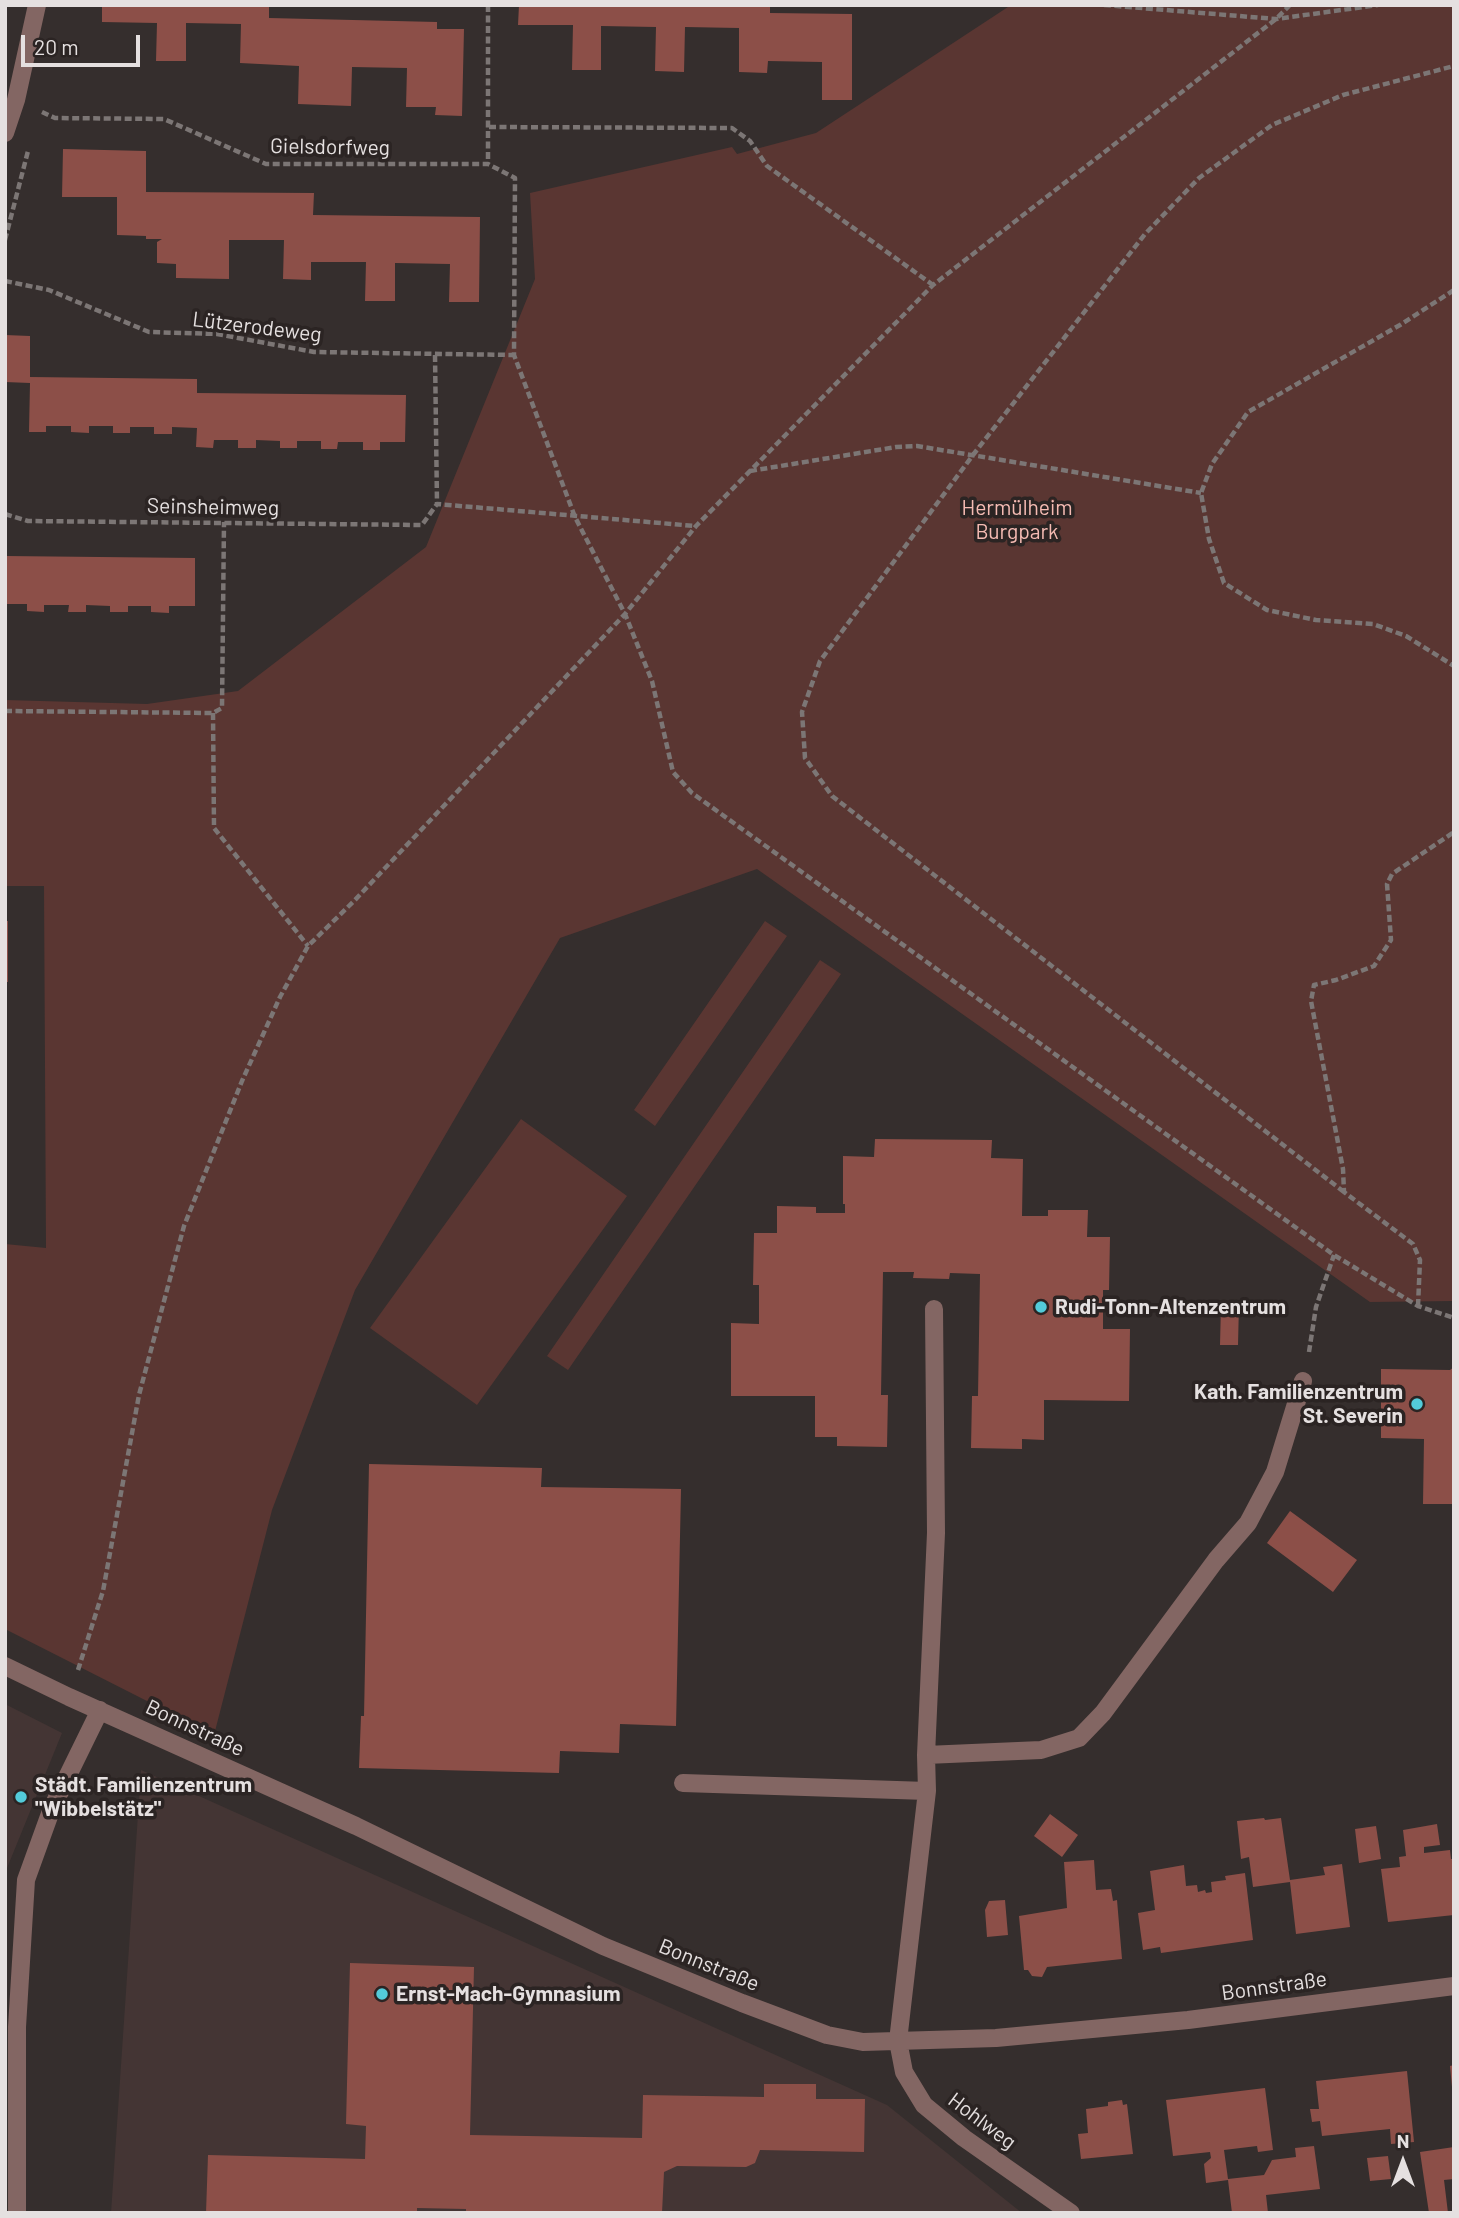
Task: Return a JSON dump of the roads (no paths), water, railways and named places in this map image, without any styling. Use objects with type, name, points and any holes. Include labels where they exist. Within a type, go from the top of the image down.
[{"type":"street","points":[[8,126],[37,5]]},
{"type":"street","name":"Hohlweg","points":[[934,1309],[936,1533],[926,1791],[898,2040],[904,2072],[924,2105],[964,2138],[1071,2213]]},
{"type":"street","points":[[926,1755],[1041,1750],[1079,1738],[1103,1713],[1216,1560],[1248,1522],[1275,1472],[1303,1381]]},
{"type":"street","name":"Bonnstraße","points":[[5,1666],[356,1826],[603,1946],[827,2035],[863,2042],[996,2038],[1188,2020],[1454,1986]]},
{"type":"street","points":[[16,2213],[17,2027],[26,1880],[52,1808],[100,1710]]},
{"type":"street","points":[[683,1783],[926,1791]]},
{"type":"place","name":"Rudi-Tonn-Altenzentrum","points":[[1041,1307]]},
{"type":"place","name":"Kath. Familienzentrum St. Severin","points":[[1417,1404]]},
{"type":"place","name":"Städt. Familienzentrum \"Wibbelstätz\"","points":[[21,1797]]},
{"type":"place","name":"Ernst-Mach-Gymnasium","points":[[382,1994]]},
{"type":"park label","name":"Hermülheim Burgpark","points":[[1017,520]]}]
